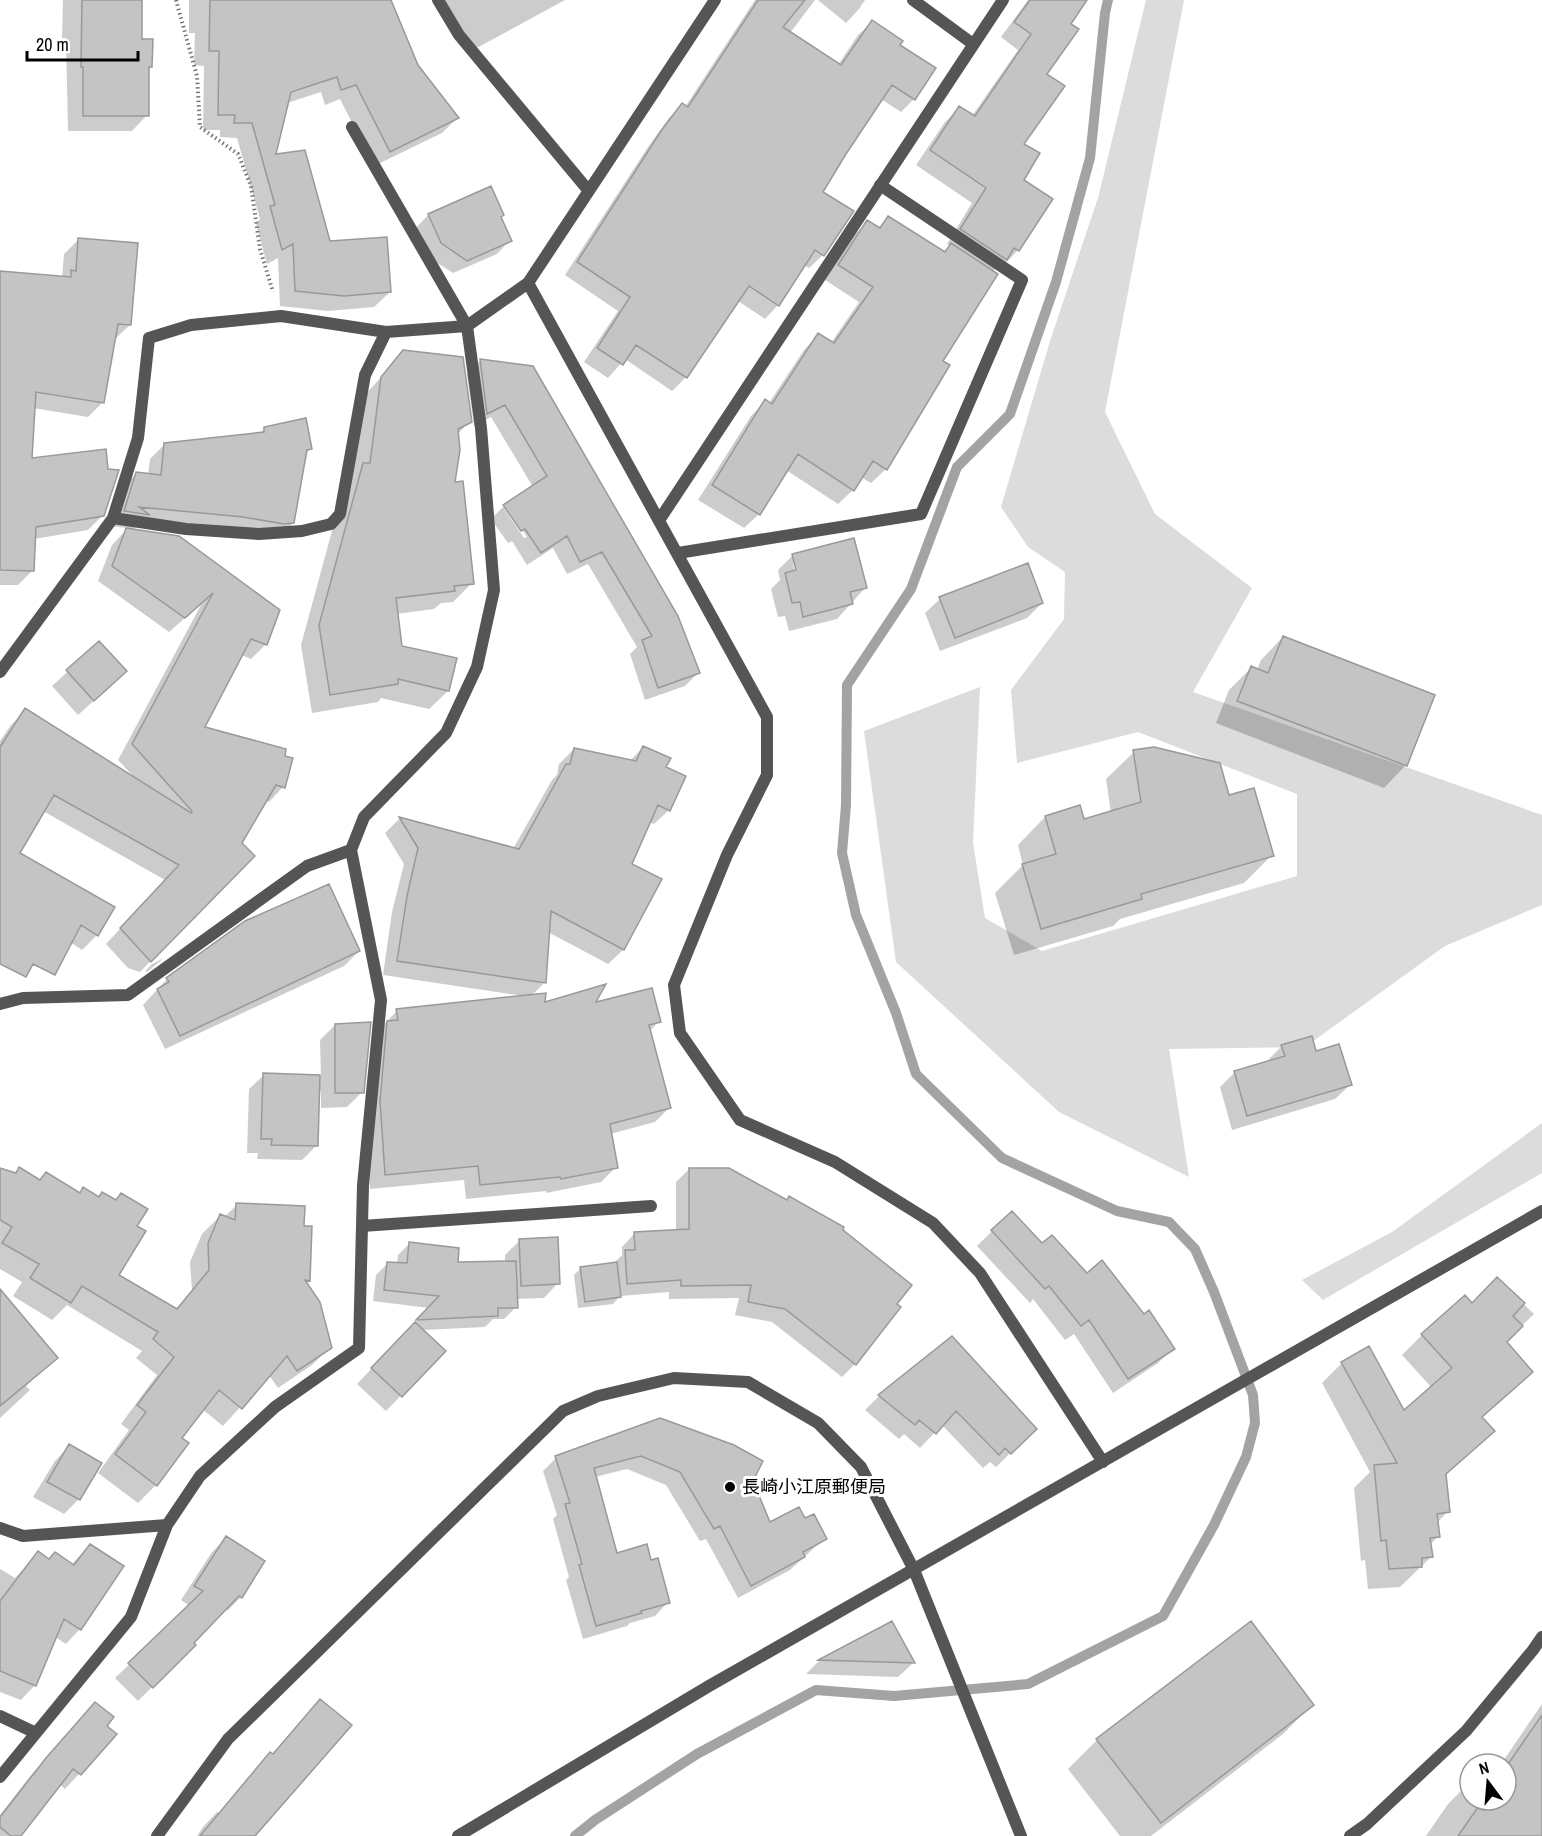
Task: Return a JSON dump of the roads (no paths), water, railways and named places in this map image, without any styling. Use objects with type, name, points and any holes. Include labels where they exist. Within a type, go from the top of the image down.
[{"type":"street","points":[[438,0],[459,35],[588,190]]},
{"type":"street","points":[[0,672],[113,519],[138,438],[149,338],[191,325],[281,316],[386,332],[467,326],[528,282],[714,0]]},
{"type":"street","points":[[913,0],[973,44]]},
{"type":"street","points":[[660,519],[1003,0]]},
{"type":"street","points":[[0,1777],[130,1617],[167,1525],[200,1476],[275,1407],[359,1348],[363,1185],[381,1000],[351,850],[364,817],[446,733],[477,667],[494,590],[481,428],[467,326],[352,127]]},
{"type":"street","points":[[678,553],[921,514],[1022,280],[880,185]]},
{"type":"street","points":[[528,282],[767,717],[766,775],[727,855],[674,985],[680,1033],[740,1120],[835,1162],[933,1223],[980,1273],[1103,1462]]},
{"type":"street","points":[[113,519],[186,529],[259,534],[302,531],[331,524],[340,514],[365,375],[386,332]]},
{"type":"street","points":[[0,1004],[23,998],[128,995],[307,866],[351,850]]},
{"type":"street","points":[[362,1226],[651,1206]]},
{"type":"street","points":[[458,1836],[709,1686],[1542,1211]]},
{"type":"street","points":[[157,1836],[228,1738],[563,1411],[598,1396],[674,1378],[748,1382],[818,1424],[861,1467],[914,1570],[1021,1836]]},
{"type":"street","points":[[0,1528],[23,1536],[167,1525]]},
{"type":"street","points":[[1350,1836],[1367,1824],[1466,1731],[1542,1637]]},
{"type":"street","points":[[0,1716],[36,1733]]},
{"type":"waterway","points":[[575,1836],[595,1820],[697,1754],[816,1690],[894,1696],[1028,1684],[1163,1616],[1214,1525],[1246,1457],[1255,1423],[1253,1395],[1195,1249],[1169,1222],[1117,1211],[1002,1158],[916,1074],[896,1013],[856,915],[842,853],[846,805],[847,685],[911,589],[957,467],[1010,414],[1056,282],[1090,158],[1108,0]]},
{"type":"place","name":"長崎小江原郵便局","points":[[730,1487]]}]
